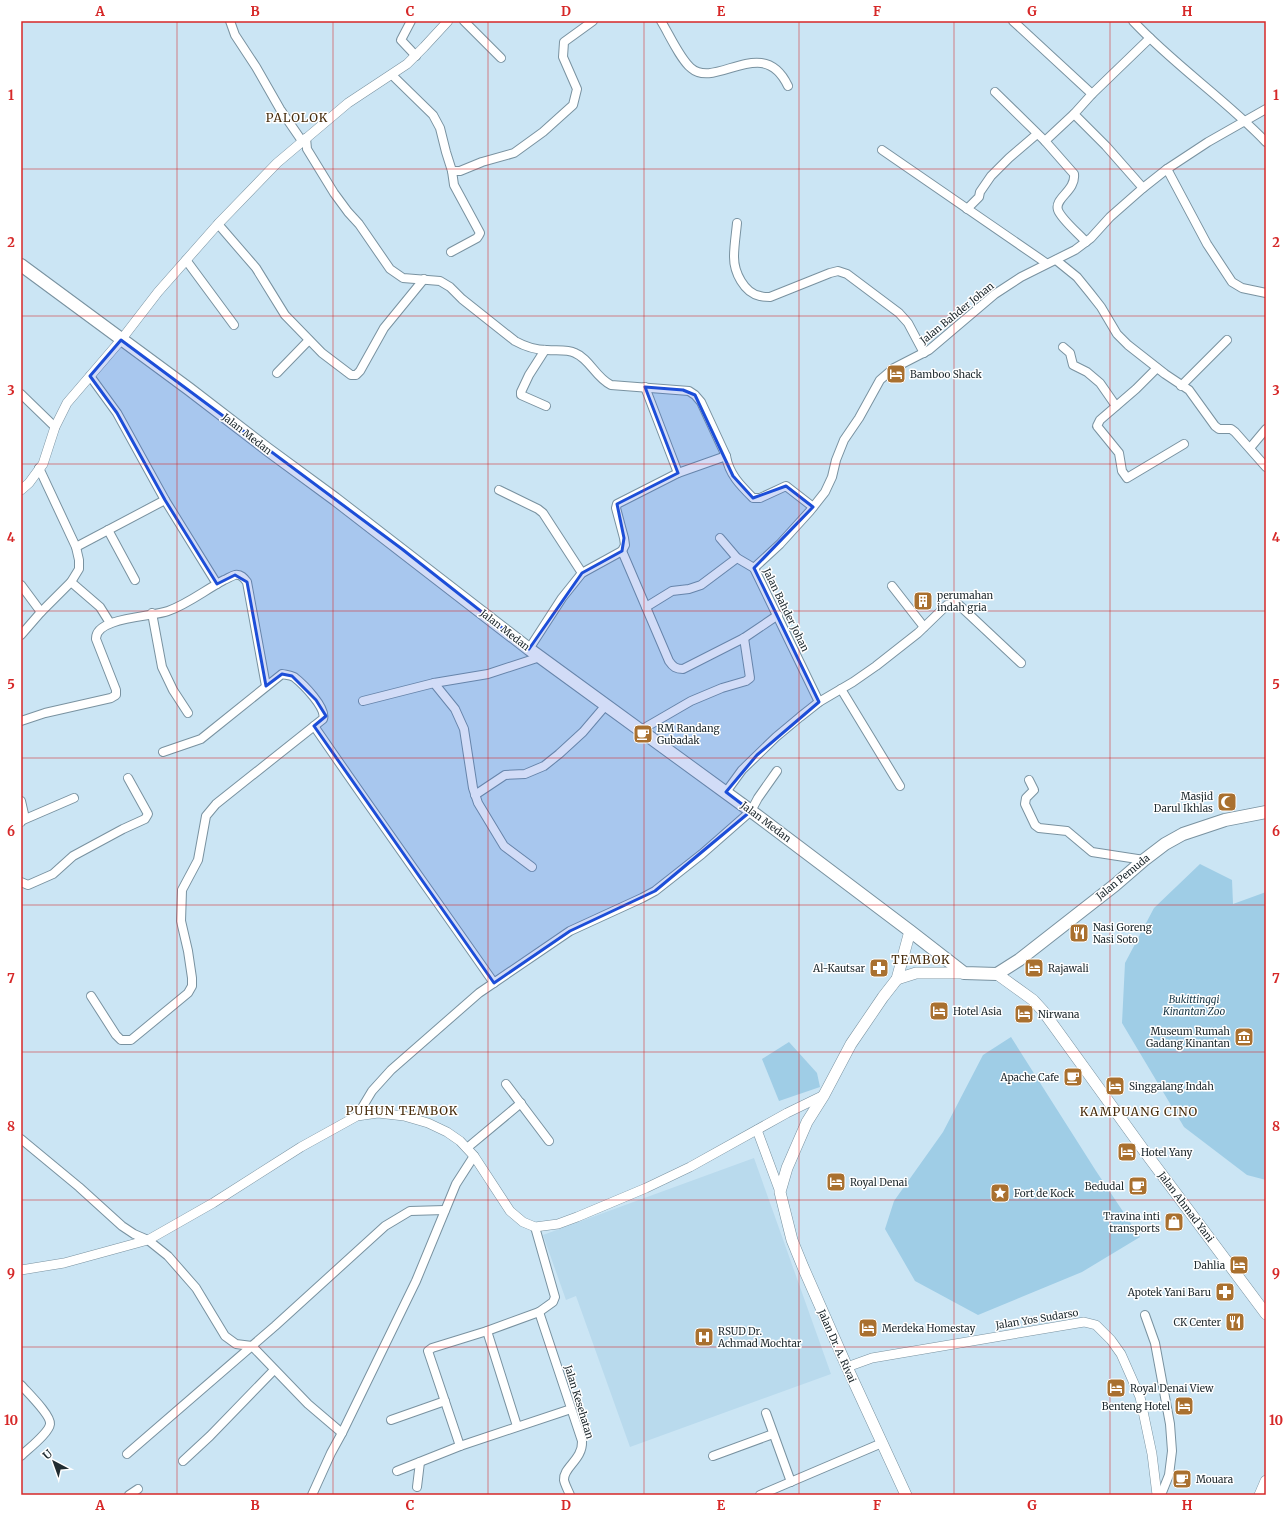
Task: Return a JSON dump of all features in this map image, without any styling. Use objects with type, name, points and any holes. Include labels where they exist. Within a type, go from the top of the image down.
[{"type":"main road","name":"Jalan Medan","points":[[21,265],[121,340],[190,389],[267,449],[396,545],[529,649],[752,811],[964,973]]},
{"type":"main road","name":"Jalan Pemuda","points":[[997,974],[1019,960],[1165,844],[1183,834],[1225,820],[1266,812]]},
{"type":"main road","points":[[780,1192],[795,1147],[807,1122],[824,1095],[851,1044],[897,979],[910,931]]},
{"type":"main road","points":[[897,979],[916,973],[997,974]]},
{"type":"main road","name":"Jalan Ahmad Yani","points":[[997,974],[1033,1000],[1043,1011],[1145,1152],[1266,1314]]},
{"type":"main road","name":"Jalan Dr. A. Rivai","points":[[780,1192],[792,1240],[847,1367],[906,1495]]},
{"type":"main road","points":[[1260,1495],[1266,1481]]},
{"type":"street","points":[[230,21],[235,35],[256,66],[280,109],[304,140],[307,149],[334,193],[359,224],[390,269],[403,278],[440,281],[450,287],[462,299],[515,341],[522,345],[545,350],[570,351],[576,353],[582,357],[604,381],[612,385],[689,391],[701,402],[726,456],[727,464],[733,476],[753,498],[760,498],[786,486],[813,507]]},
{"type":"street","points":[[411,21],[401,40],[416,56]]},
{"type":"street","points":[[21,490],[29,483],[43,464],[55,427],[67,403],[121,340],[158,292],[218,224],[256,184],[304,140],[348,103],[392,75],[416,56],[448,21]]},
{"type":"street","points":[[464,21],[501,58]]},
{"type":"street","points":[[452,171],[460,171],[482,162],[514,153],[543,132],[573,105],[577,89],[563,57],[564,42],[593,21]]},
{"type":"street","points":[[661,21],[684,60],[696,71],[703,74],[751,63],[764,64],[777,70],[784,78],[788,86]]},
{"type":"street","points":[[1013,21],[1092,94]]},
{"type":"street","points":[[1133,21],[1184,69],[1245,120],[1266,142]]},
{"type":"street","points":[[1045,141],[1150,38]]},
{"type":"street","points":[[392,75],[433,115],[440,128],[452,171],[454,185],[480,232],[477,238],[451,252]]},
{"type":"street","points":[[995,92],[1045,141],[1074,174],[1075,180],[1073,186],[1058,203],[1058,209],[1060,215],[1086,242]]},
{"type":"street","name":"Jalan Bahder Johan","points":[[819,702],[754,568],[780,544],[813,507],[827,487],[844,440],[859,418],[880,380],[894,368],[924,353],[995,294],[1021,276],[1056,260],[1075,250],[1086,242],[1110,217],[1167,169],[1245,120],[1266,110]]},
{"type":"street","points":[[1074,114],[1110,150],[1143,188]]},
{"type":"street","points":[[967,209],[979,197],[980,192],[991,176],[1037,134]]},
{"type":"street","points":[[882,150],[1046,264]]},
{"type":"street","points":[[1167,169],[1207,244],[1232,282],[1242,288],[1266,293]]},
{"type":"street","points":[[737,223],[734,258],[736,271],[743,284],[751,292],[760,296],[770,297],[838,271],[846,274],[899,313],[908,323],[924,353]]},
{"type":"street","points":[[218,224],[256,268],[285,315],[322,353],[351,375],[356,375],[360,371],[384,328],[424,279]]},
{"type":"street","points":[[186,260],[234,325]]},
{"type":"street","points":[[1056,260],[1076,277],[1090,293],[1101,307],[1117,334],[1128,346],[1154,371],[1189,390],[1213,424],[1219,429],[1231,429],[1242,438],[1266,467]]},
{"type":"street","points":[[277,373],[308,340]]},
{"type":"street","points":[[1181,386],[1227,340]]},
{"type":"street","points":[[1063,347],[1070,353],[1073,365],[1087,372],[1100,383],[1116,406]]},
{"type":"street","points":[[545,350],[529,375],[521,395],[546,406]]},
{"type":"street","points":[[1154,371],[1136,390],[1100,420],[1098,426],[1119,453],[1122,471],[1127,478],[1184,444]]},
{"type":"street","points":[[90,376],[117,413],[165,500],[217,584]]},
{"type":"street","points":[[645,387],[678,474]]},
{"type":"street","points":[[21,394],[55,427]]},
{"type":"street","points":[[1250,448],[1266,429]]},
{"type":"street","points":[[529,649],[562,598],[582,573],[622,550],[625,545],[616,508],[617,504],[678,474],[726,456]]},
{"type":"street","points":[[21,635],[41,612],[71,582],[79,569],[80,560],[76,547],[39,468]]},
{"type":"street","points":[[499,490],[538,509],[543,513],[582,573]]},
{"type":"street","points":[[76,547],[165,500]]},
{"type":"street","points":[[108,530],[136,580]]},
{"type":"street","points":[[720,538],[737,558],[754,568]]},
{"type":"street","points":[[622,550],[669,661],[678,669],[683,669],[744,638],[778,615]]},
{"type":"street","points":[[646,607],[672,591],[689,589],[701,585],[737,558]]},
{"type":"street","points":[[21,721],[45,713],[111,698],[116,695],[116,690],[96,639],[98,630],[110,623],[167,612],[186,604],[217,584],[235,575],[240,575],[247,582],[266,686]]},
{"type":"street","points":[[71,582],[100,607],[110,623]]},
{"type":"street","points":[[21,585],[41,612]]},
{"type":"street","points":[[892,586],[924,627]]},
{"type":"street","points":[[726,792],[742,770],[757,755],[819,702],[853,682],[876,666],[924,627],[947,605],[953,603],[958,604],[1022,664]]},
{"type":"street","points":[[152,614],[162,667],[173,690],[188,713]]},
{"type":"street","points":[[641,730],[691,701],[722,688],[746,681],[750,678],[744,638]]},
{"type":"street","points":[[362,701],[434,683],[488,674],[540,657]]},
{"type":"street","points":[[91,996],[116,1035],[121,1040],[126,1041],[131,1040],[143,1031],[188,993],[192,986],[192,978],[181,921],[182,890],[198,860],[206,816],[216,804],[314,726],[324,716],[316,700],[292,676],[282,674],[201,739],[164,752]]},
{"type":"street","points":[[434,683],[455,709],[464,729],[474,795],[504,846],[532,867]]},
{"type":"street","points":[[841,688],[900,786]]},
{"type":"street","points":[[474,795],[505,775],[525,774],[544,766],[583,732],[606,705]]},
{"type":"street","points":[[314,726],[364,800],[400,848],[494,983]]},
{"type":"street","points":[[358,1116],[372,1092],[391,1070],[461,1008],[494,983],[570,931],[655,891],[702,854],[752,811],[758,798],[777,771]]},
{"type":"street","points":[[21,882],[28,885],[53,874],[73,856],[145,819],[148,814],[128,778]]},
{"type":"street","points":[[1028,780],[1034,790],[1026,798],[1024,804],[1037,826],[1041,828],[1067,831],[1092,852],[1144,860]]},
{"type":"street","points":[[22,821],[74,798]]},
{"type":"street","points":[[21,801],[24,814],[22,821]]},
{"type":"street","points":[[506,1084],[549,1141]]},
{"type":"street","points":[[21,1270],[64,1263],[148,1240],[213,1203],[301,1147],[358,1116],[378,1113],[404,1116],[428,1123],[447,1132],[467,1148],[474,1156],[510,1211],[523,1222],[535,1227],[558,1224],[646,1188],[690,1167],[824,1095]]},
{"type":"street","points":[[467,1148],[521,1103]]},
{"type":"street","points":[[757,1130],[780,1192]]},
{"type":"street","points":[[21,1139],[79,1187],[122,1226],[134,1234],[148,1240],[168,1256],[196,1288],[225,1336],[236,1344],[252,1346],[308,1404],[342,1433]]},
{"type":"street","points":[[312,1495],[331,1453],[416,1281],[456,1184],[474,1156]]},
{"type":"street","points":[[127,1454],[252,1346],[391,1222],[410,1211],[445,1210]]},
{"type":"street","points":[[460,1446],[428,1351],[432,1348],[487,1331],[539,1312],[553,1302],[555,1297],[535,1227]]},
{"type":"street","name":"Jalan Kesehatan","points":[[539,1312],[582,1440],[580,1453],[564,1476],[564,1482],[570,1495]]},
{"type":"street","points":[[1145,1315],[1156,1343],[1170,1424],[1172,1451],[1169,1475],[1161,1495]]},
{"type":"street","name":"Jalan Yos Sudarso","points":[[847,1367],[872,1358],[1084,1322],[1096,1324],[1112,1340],[1121,1354],[1140,1397],[1152,1454],[1157,1495]]},
{"type":"street","points":[[487,1331],[517,1426]]},
{"type":"street","points":[[183,1461],[210,1436],[274,1370]]},
{"type":"street","points":[[21,1384],[48,1417],[50,1424],[43,1435],[21,1456]]},
{"type":"street","points":[[391,1420],[444,1401]]},
{"type":"street","points":[[397,1471],[460,1446],[571,1409]]},
{"type":"street","points":[[766,1413],[791,1482]]},
{"type":"street","points":[[712,1456],[773,1434]]},
{"type":"street","points":[[760,1495],[882,1443]]},
{"type":"street","points":[[417,1487],[420,1462]]},
{"type":"street","points":[[129,1495],[138,1488]]},
{"type":"highlighted area","points":[[121,340],[402,549],[529,649],[582,573],[622,551],[624,538],[617,504],[678,473],[645,387],[683,390],[695,395],[733,476],[753,498],[786,486],[813,507],[754,568],[819,702],[757,755],[726,792],[751,811],[655,891],[570,931],[494,983],[314,726],[326,716],[316,700],[292,676],[282,674],[266,686],[247,582],[235,575],[217,584],[165,500],[117,413],[90,376]]},
{"type":"shaded area","name":"RSUD Dr. Achmad Mochtar","points":[[754,1158],[831,1374],[630,1447],[576,1296],[566,1300],[543,1235]]},
{"type":"green space","name":"Bukittinggi Kinantan Zoo","points":[[1200,864],[1232,880],[1233,904],[1266,892],[1266,1180],[1247,1175],[1184,1127],[1122,1023],[1125,963],[1154,908]]},
{"type":"green space","points":[[1011,1037],[1096,1171],[1140,1237],[1082,1272],[978,1315],[915,1281],[885,1229],[894,1201],[943,1132],[983,1055]]},
{"type":"green space","points":[[789,1042],[817,1073],[820,1087],[779,1101],[762,1059]]},
{"type":"place","name":"Bamboo Shack","points":[[896,374]]},
{"type":"place","name":"perumahan indah gria","points":[[923,601]]},
{"type":"place","name":"RM Randang Gubadak","points":[[643,734]]},
{"type":"place","name":"Masjid Darul Ikhlas","points":[[1227,802]]},
{"type":"place","name":"Nasi Goreng Nasi Soto","points":[[1079,933]]},
{"type":"place","name":"Al-Kautsar","points":[[879,968]]},
{"type":"place","name":"Rajawali","points":[[1034,968]]},
{"type":"place","name":"Hotel Asia","points":[[939,1011]]},
{"type":"place","name":"Nirwana","points":[[1024,1014]]},
{"type":"place","name":"Museum Rumah Gadang Kinantan","points":[[1244,1037]]},
{"type":"place","name":"Apache Cafe","points":[[1073,1077]]},
{"type":"place","name":"Singgalang Indah","points":[[1115,1086]]},
{"type":"place","name":"Hotel Yany","points":[[1127,1152]]},
{"type":"place","name":"Royal Denai","points":[[836,1182]]},
{"type":"place","name":"Bedudal","points":[[1138,1186]]},
{"type":"place","name":"Fort de Kock","points":[[1000,1193]]},
{"type":"place","name":"Travina inti transports","points":[[1174,1222]]},
{"type":"place","name":"Dahlia","points":[[1239,1265]]},
{"type":"place","name":"Apotek Yani Baru","points":[[1225,1292]]},
{"type":"place","name":"CK Center","points":[[1235,1322]]},
{"type":"place","name":"Merdeka Homestay","points":[[868,1328]]},
{"type":"place","name":"RSUD Dr. Achmad Mochtar","points":[[704,1337]]},
{"type":"place","name":"Royal Denai View","points":[[1116,1388]]},
{"type":"place","name":"Benteng Hotel","points":[[1184,1406]]},
{"type":"place","name":"Mouara","points":[[1182,1479]]},
{"type":"district","name":"PALOLOK","points":[[297,117]]},
{"type":"district","name":"TEMBOK","points":[[921,959]]},
{"type":"district","name":"PUHUN TEMBOK","points":[[402,1110]]},
{"type":"district","name":"KAMPUANG CINO","points":[[1139,1111]]}]
